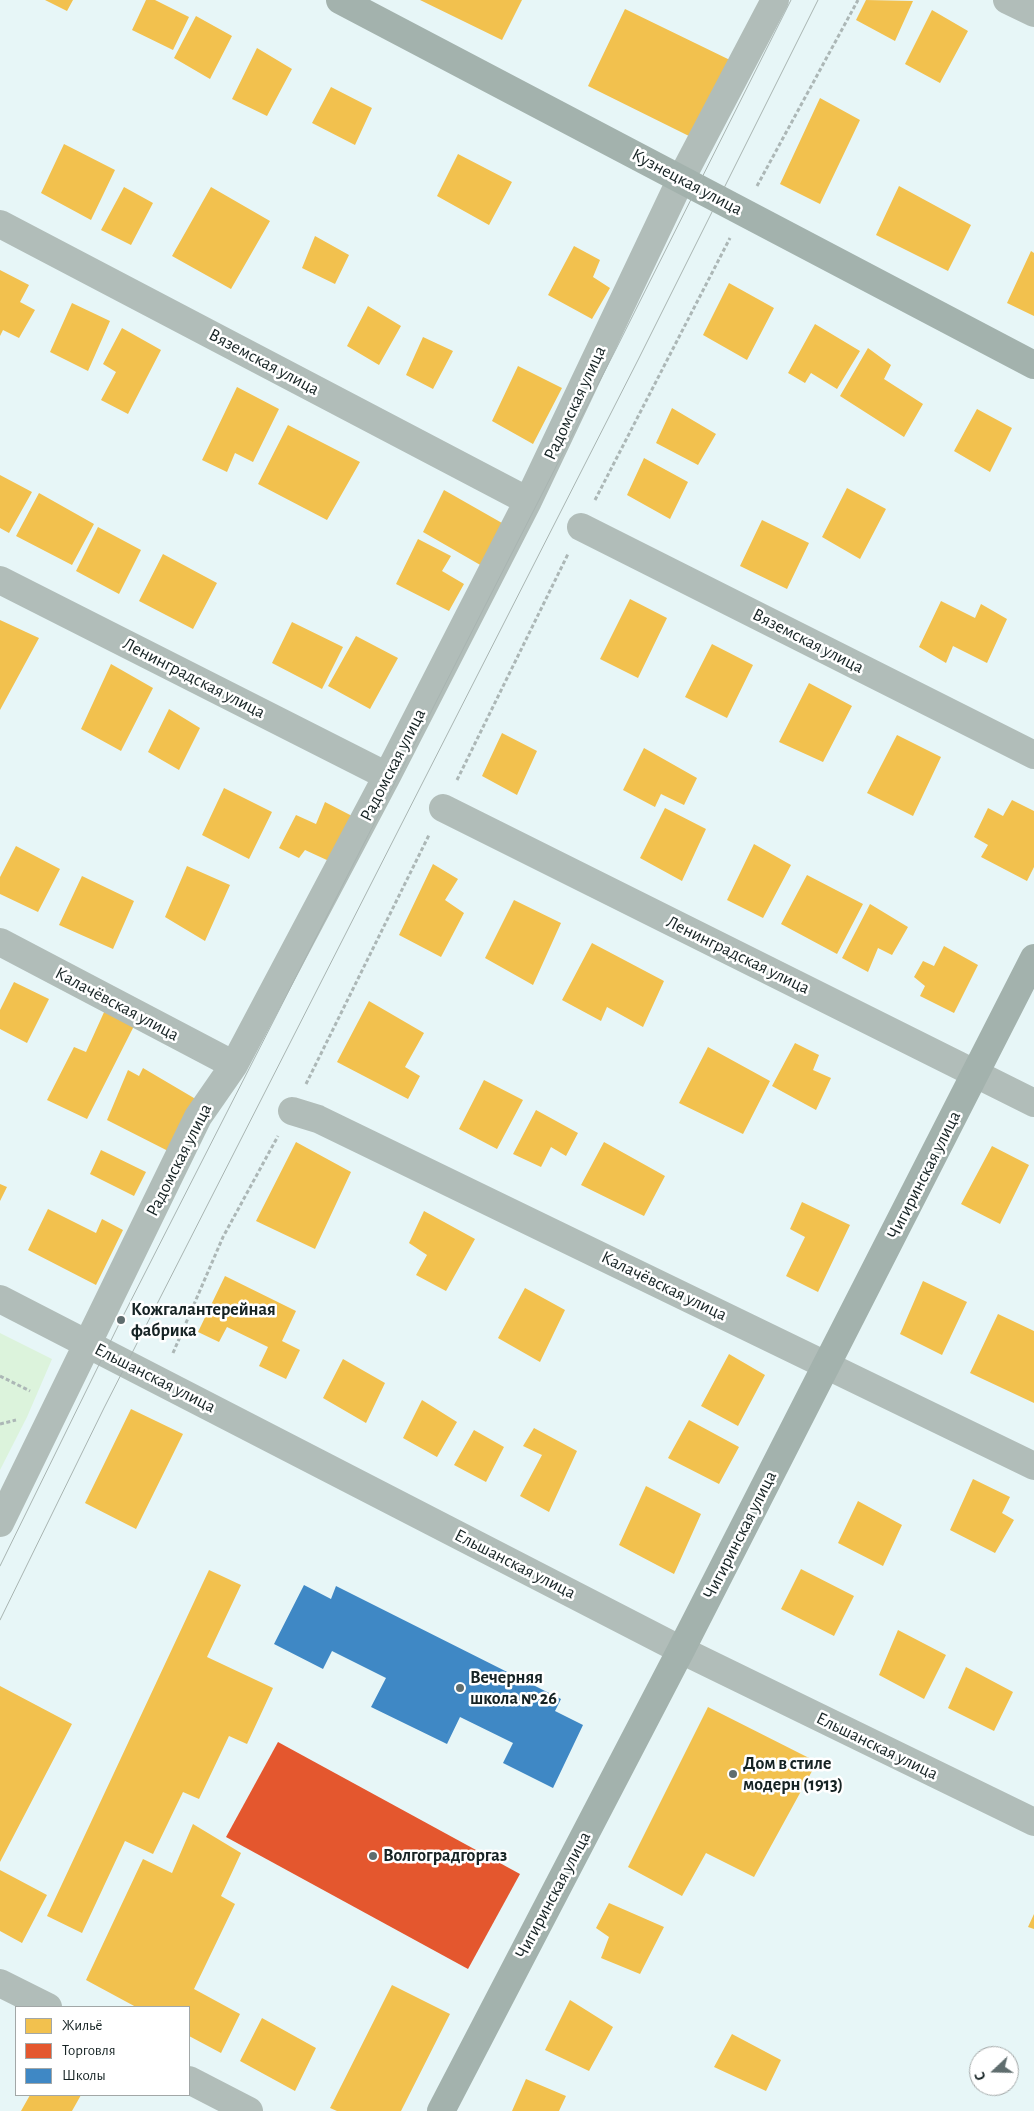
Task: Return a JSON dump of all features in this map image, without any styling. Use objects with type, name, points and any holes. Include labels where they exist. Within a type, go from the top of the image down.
[{"type":"street","name":"Кузнецкая улица","points":[[340,0],[1034,365]]},
{"type":"street","name":"Радомская улица","points":[[0,1523],[198,1117],[234,1066],[387,776],[528,501],[681,179],[775,0]]},
{"type":"street","points":[[1007,0],[1034,13]]},
{"type":"street","name":"Вяземская улица","points":[[0,224],[528,501]]},
{"type":"street","name":"Вяземская улица","points":[[581,527],[1034,755]]},
{"type":"street","name":"Ленинградская улица","points":[[0,580],[387,776]]},
{"type":"street","name":"Ленинградская улица","points":[[443,808],[1034,1103]]},
{"type":"street","name":"Калачёвская улица","points":[[0,942],[234,1066]]},
{"type":"street","name":"Чигиринская улица","points":[[441,2111],[681,1650],[1034,958]]},
{"type":"street","name":"Калачёвская улица","points":[[292,1111],[326,1123],[1034,1466]]},
{"type":"street","name":"Ельшанская улица","points":[[0,1299],[681,1650],[1034,1822]]},
{"type":"street","points":[[0,1983],[46,2006]]},
{"type":"street","points":[[190,2081],[249,2111]]},
{"type":"path","points":[[744,211],[858,0]]},
{"type":"path","points":[[0,1376],[30,1390],[26,1398]]},
{"type":"path","points":[[0,1424],[15,1420],[19,1412]]},
{"type":"green space","points":[[0,1333],[52,1359],[27,1417],[0,1470]]},
{"type":"building: Жильё","points":[[45,0],[73,0],[67,11]]},
{"type":"building: Жильё","points":[[146,0],[155,0],[189,17],[173,50],[132,30]]},
{"type":"building: Жильё","points":[[420,0],[522,0],[502,40]]},
{"type":"building: Жильё","points":[[866,0],[913,1],[895,41],[856,20]]},
{"type":"building: Жильё","points":[[625,9],[732,61],[695,139],[588,86]]},
{"type":"building: Жильё","points":[[932,10],[968,31],[940,83],[905,64]]},
{"type":"building: Жильё","points":[[196,16],[232,36],[210,79],[174,58]]},
{"type":"building: Жильё","points":[[257,48],[292,69],[267,116],[232,99]]},
{"type":"building: Жильё","points":[[331,87],[372,108],[355,145],[312,123]]},
{"type":"building: Жильё","points":[[820,98],[860,120],[820,204],[780,184]]},
{"type":"building: Жильё","points":[[64,144],[115,170],[91,220],[41,193]]},
{"type":"building: Жильё","points":[[458,154],[512,182],[489,225],[437,196]]},
{"type":"building: Жильё","points":[[899,186],[971,225],[948,271],[876,235]]},
{"type":"building: Жильё","points":[[124,187],[153,203],[131,245],[101,230]]},
{"type":"building: Жильё","points":[[211,187],[270,221],[231,289],[172,256]]},
{"type":"building: Жильё","points":[[315,236],[349,255],[335,284],[302,268]]},
{"type":"building: Жильё","points":[[574,246],[600,260],[593,277],[610,288],[592,319],[548,295]]},
{"type":"building: Жильё","points":[[1031,251],[1034,253],[1034,316],[1007,303]]},
{"type":"building: Жильё","points":[[0,270],[29,285],[20,302],[35,310],[19,338],[3,330],[0,336]]},
{"type":"building: Жильё","points":[[729,283],[774,308],[747,360],[703,335]]},
{"type":"building: Жильё","points":[[72,303],[110,321],[88,371],[50,352]]},
{"type":"building: Жильё","points":[[368,306],[401,326],[379,365],[347,346]]},
{"type":"building: Жильё","points":[[815,324],[860,351],[837,389],[811,373],[805,383],[788,373]]},
{"type":"building: Жильё","points":[[122,328],[161,350],[128,414],[101,400],[116,372],[103,364]]},
{"type":"building: Жильё","points":[[423,337],[453,351],[433,389],[406,375]]},
{"type":"building: Жильё","points":[[868,348],[891,365],[884,379],[923,404],[904,437],[840,396]]},
{"type":"building: Жильё","points":[[518,366],[562,388],[533,444],[492,421]]},
{"type":"building: Жильё","points":[[237,387],[279,409],[253,462],[235,453],[227,472],[202,460]]},
{"type":"building: Жильё","points":[[672,408],[716,434],[698,465],[656,443]]},
{"type":"building: Жильё","points":[[977,409],[1012,428],[990,472],[954,451]]},
{"type":"building: Жильё","points":[[288,425],[360,462],[327,520],[258,484]]},
{"type":"building: Жильё","points":[[644,458],[688,482],[670,519],[627,495]]},
{"type":"building: Жильё","points":[[0,475],[32,492],[9,533],[0,528]]},
{"type":"building: Жильё","points":[[847,488],[886,509],[860,559],[822,537]]},
{"type":"building: Жильё","points":[[444,490],[509,527],[489,570],[423,532]]},
{"type":"building: Жильё","points":[[39,493],[94,524],[72,565],[16,536]]},
{"type":"building: Жильё","points":[[762,520],[809,543],[787,589],[740,566]]},
{"type":"building: Жильё","points":[[98,527],[141,550],[119,594],[76,571]]},
{"type":"building: Жильё","points":[[418,539],[451,556],[442,571],[464,584],[449,611],[396,584]]},
{"type":"building: Жильё","points":[[163,554],[217,583],[193,629],[139,601]]},
{"type":"building: Жильё","points":[[630,599],[667,618],[638,678],[600,659]]},
{"type":"building: Жильё","points":[[941,601],[975,618],[981,604],[1007,619],[987,663],[953,646],[946,663],[919,647]]},
{"type":"building: Жильё","points":[[0,620],[39,638],[0,710]]},
{"type":"building: Жильё","points":[[292,622],[343,647],[322,689],[272,663]]},
{"type":"building: Жильё","points":[[356,636],[398,658],[370,709],[328,686]]},
{"type":"building: Жильё","points":[[712,644],[753,665],[727,718],[685,697]]},
{"type":"building: Жильё","points":[[111,664],[153,688],[121,751],[81,729]]},
{"type":"building: Жильё","points":[[809,683],[852,706],[823,762],[779,742]]},
{"type":"building: Жильё","points":[[169,709],[200,728],[179,770],[148,752]]},
{"type":"building: Жильё","points":[[502,733],[537,751],[517,795],[482,776]]},
{"type":"building: Жильё","points":[[897,735],[941,757],[913,816],[867,793]]},
{"type":"building: Жильё","points":[[644,748],[697,778],[684,805],[661,794],[655,807],[623,790]]},
{"type":"building: Жильё","points":[[224,788],[272,812],[249,859],[202,835]]},
{"type":"building: Жильё","points":[[1012,800],[1034,811],[1034,867],[1027,881],[981,857],[988,845],[974,837],[988,808],[1003,816]]},
{"type":"building: Жильё","points":[[325,802],[354,817],[329,861],[305,850],[299,858],[279,848],[296,815],[316,824]]},
{"type":"building: Жильё","points":[[665,808],[706,829],[682,881],[640,858]]},
{"type":"building: Жильё","points":[[754,844],[791,865],[763,918],[727,900]]},
{"type":"building: Жильё","points":[[16,846],[60,869],[38,912],[0,894],[0,877]]},
{"type":"building: Жильё","points":[[433,864],[458,879],[445,900],[464,913],[441,957],[399,935]]},
{"type":"building: Жильё","points":[[187,866],[230,885],[205,941],[165,917]]},
{"type":"building: Жильё","points":[[807,875],[863,904],[837,954],[781,924]]},
{"type":"building: Жильё","points":[[82,876],[134,901],[113,949],[59,925]]},
{"type":"building: Жильё","points":[[514,900],[561,923],[533,985],[485,958]]},
{"type":"building: Жильё","points":[[870,904],[908,927],[892,955],[878,948],[868,972],[842,958]]},
{"type":"building: Жильё","points":[[592,943],[664,981],[643,1027],[607,1007],[601,1021],[562,1000]]},
{"type":"building: Жильё","points":[[944,946],[978,965],[954,1013],[920,996],[925,986],[914,977],[923,961],[934,966]]},
{"type":"building: Жильё","points":[[14,982],[49,999],[27,1043],[0,1029],[0,1010]]},
{"type":"building: Жильё","points":[[369,1001],[424,1033],[405,1067],[420,1076],[408,1099],[337,1062]]},
{"type":"building: Жильё","points":[[105,1010],[135,1024],[87,1119],[47,1100],[74,1047],[86,1052]]},
{"type":"building: Жильё","points":[[795,1043],[819,1055],[813,1070],[831,1078],[816,1110],[772,1086]]},
{"type":"building: Жильё","points":[[708,1047],[770,1081],[743,1134],[679,1103]]},
{"type":"building: Жильё","points":[[143,1068],[199,1101],[174,1154],[107,1120],[128,1070],[139,1076]]},
{"type":"building: Жильё","points":[[484,1080],[523,1100],[497,1149],[459,1129]]},
{"type":"building: Жильё","points":[[536,1110],[578,1133],[566,1156],[551,1147],[541,1167],[513,1154]]},
{"type":"building: Жильё","points":[[296,1142],[351,1172],[315,1249],[256,1221]]},
{"type":"building: Жильё","points":[[604,1142],[665,1176],[644,1216],[581,1185]]},
{"type":"building: Жильё","points":[[992,1146],[1029,1165],[1000,1224],[961,1204]]},
{"type":"building: Жильё","points":[[101,1150],[146,1172],[134,1196],[90,1174]]},
{"type":"building: Жильё","points":[[0,1184],[7,1187],[0,1201]]},
{"type":"building: Жильё","points":[[802,1202],[850,1225],[818,1292],[786,1276],[805,1237],[790,1229]]},
{"type":"building: Жильё","points":[[48,1209],[96,1233],[102,1219],[123,1230],[96,1285],[28,1250]]},
{"type":"building: Жильё","points":[[424,1211],[475,1239],[446,1291],[416,1275],[427,1255],[409,1243]]},
{"type":"building: Жильё","points":[[225,1276],[296,1311],[282,1341],[300,1350],[286,1379],[259,1366],[268,1347],[227,1327],[219,1342],[198,1332]]},
{"type":"building: Жильё","points":[[923,1281],[967,1302],[942,1355],[900,1334]]},
{"type":"building: Жильё","points":[[525,1288],[565,1310],[540,1362],[498,1338]]},
{"type":"building: Жильё","points":[[998,1314],[1034,1331],[1034,1403],[970,1373]]},
{"type":"building: Жильё","points":[[729,1354],[765,1375],[738,1426],[701,1406]]},
{"type":"building: Жильё","points":[[343,1359],[385,1383],[366,1423],[323,1398]]},
{"type":"building: Жильё","points":[[422,1400],[457,1422],[437,1457],[403,1438]]},
{"type":"building: Жильё","points":[[131,1409],[183,1434],[136,1529],[85,1503]]},
{"type":"building: Жильё","points":[[689,1420],[739,1447],[719,1484],[668,1458]]},
{"type":"building: Жильё","points":[[534,1428],[577,1451],[549,1512],[520,1496],[542,1455],[523,1446]]},
{"type":"building: Жильё","points":[[474,1430],[504,1447],[486,1482],[454,1465]]},
{"type":"building: Жильё","points":[[973,1479],[1010,1497],[1002,1513],[1014,1520],[995,1553],[950,1530]]},
{"type":"building: Жильё","points":[[646,1486],[701,1514],[674,1574],[619,1545]]},
{"type":"building: Жильё","points":[[858,1501],[902,1525],[883,1566],[838,1543]]},
{"type":"building: Жильё","points":[[801,1569],[854,1596],[834,1636],[781,1609]]},
{"type":"building: Жильё","points":[[209,1570],[241,1585],[207,1657],[273,1688],[247,1744],[229,1736],[199,1799],[183,1792],[153,1854],[125,1841],[82,1933],[47,1916]]},
{"type":"building: Жильё","points":[[898,1630],[946,1655],[924,1699],[879,1675]]},
{"type":"building: Жильё","points":[[966,1667],[1013,1692],[994,1731],[948,1708]]},
{"type":"building: Жильё","points":[[0,1686],[72,1724],[0,1862]]},
{"type":"building: Жильё","points":[[708,1707],[817,1762],[754,1877],[706,1853],[682,1896],[628,1867]]},
{"type":"building: Жильё","points":[[193,1824],[241,1853],[221,1896],[235,1904],[194,1989],[240,2014],[221,2053],[190,2037],[190,2006],[134,2006],[86,1980],[143,1859],[172,1873]]},
{"type":"building: Жильё","points":[[0,1870],[47,1895],[22,1943],[0,1931]]},
{"type":"building: Жильё","points":[[609,1903],[664,1927],[640,1974],[601,1958],[609,1937],[596,1928]]},
{"type":"building: Жильё","points":[[1034,1914],[1034,1929],[1028,1927]]},
{"type":"building: Жильё","points":[[392,1985],[450,2014],[401,2111],[337,2111],[330,2108]]},
{"type":"building: Жильё","points":[[570,2000],[613,2027],[589,2071],[545,2050]]},
{"type":"building: Жильё","points":[[262,2018],[316,2048],[295,2091],[240,2061]]},
{"type":"building: Жильё","points":[[732,2034],[781,2060],[766,2091],[714,2067]]},
{"type":"building: Жильё","points":[[526,2079],[566,2096],[559,2111],[512,2111]]},
{"type":"building: Жильё","points":[[29,2096],[80,2096],[72,2111],[21,2111]]},
{"type":"building: Торговля","name":"Волгоградгоргаз","points":[[278,1742],[520,1874],[468,1969],[226,1837]]},
{"type":"building: Школы","name":"Вечерняя школа № 26","points":[[304,1585],[331,1599],[336,1586],[561,1699],[555,1711],[583,1725],[553,1788],[503,1763],[513,1743],[460,1717],[447,1744],[371,1707],[386,1678],[332,1651],[323,1669],[274,1644]]},
{"type":"tram line","points":[[0,1566],[121,1320],[616,349],[791,0]]},
{"type":"tram line","points":[[0,1620],[104,1408],[638,360],[818,0]]},
{"type":"place","name":"Кожгалантерейная фабрика","points":[[121,1320]]},
{"type":"place","name":"Вечерняя школа № 26","points":[[460,1688]]},
{"type":"place","name":"Дом в стиле модерн (1913)","points":[[733,1774]]},
{"type":"place","name":"Волгоградгоргаз","points":[[373,1856]]}]
